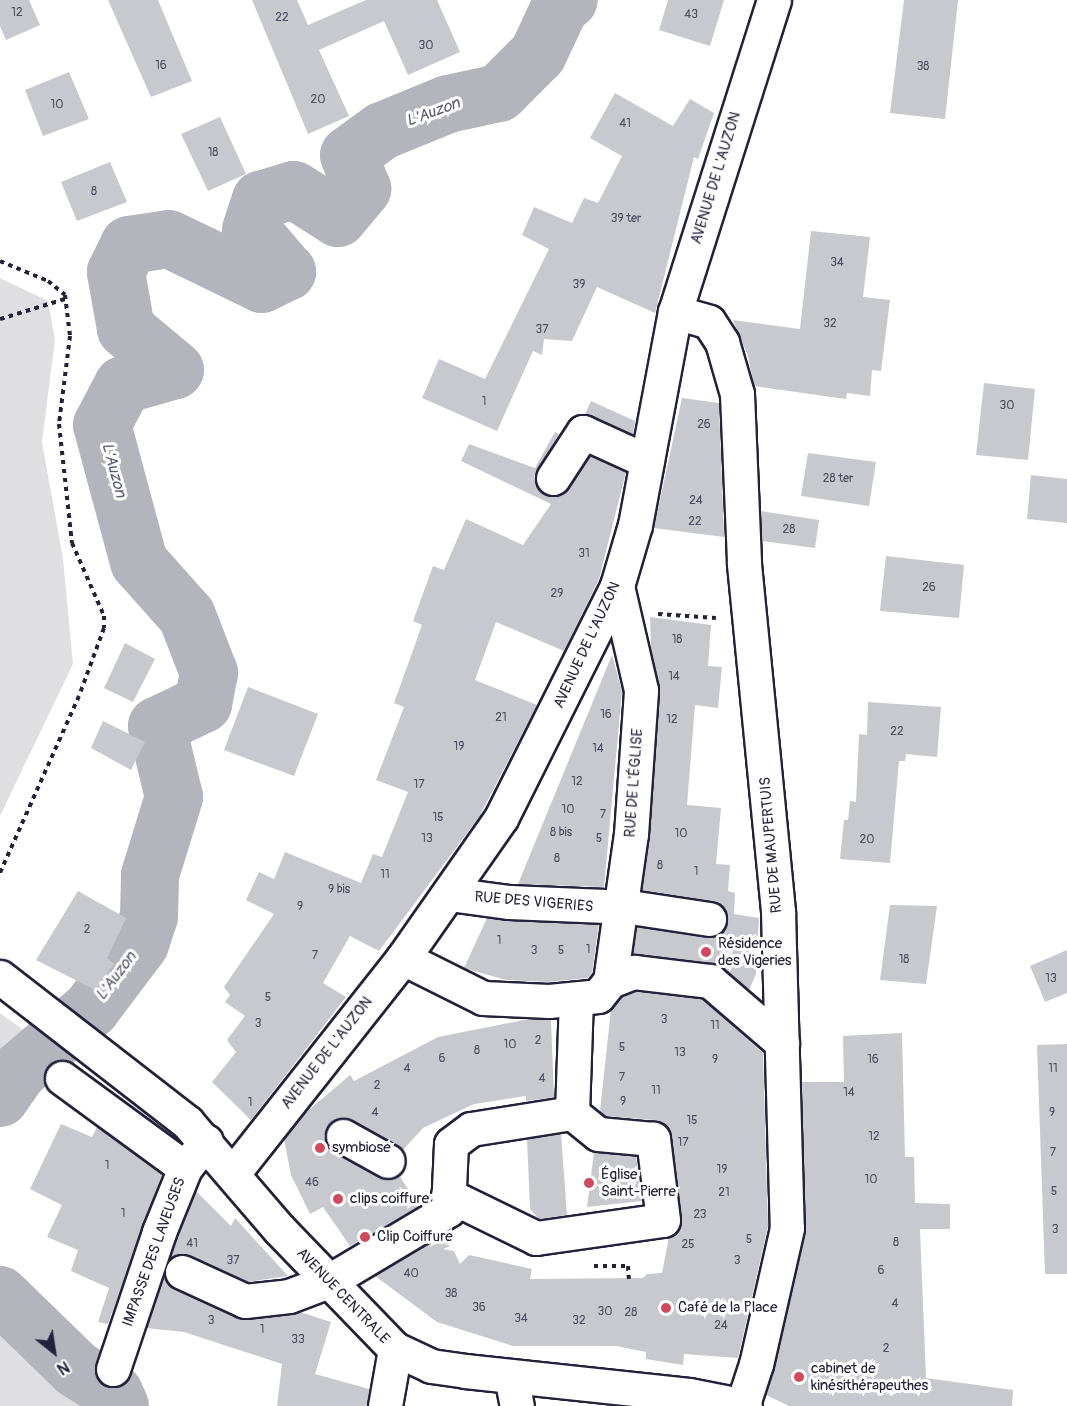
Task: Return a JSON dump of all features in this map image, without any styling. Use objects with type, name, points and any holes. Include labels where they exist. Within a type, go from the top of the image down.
[{"type":"street","name":"AVENUE DE L'AUZON","points":[[234,1172],[402,958],[449,894],[527,772],[620,599],[675,312],[744,84],[774,0]]},
{"type":"street","name":"RUE DE MAUPERTUIS","points":[[675,312],[709,322],[722,342],[737,394],[749,620],[778,912],[787,1228],[756,1364],[744,1405]]},
{"type":"street","points":[[553,478],[584,432],[647,460]]},
{"type":"street","name":"RUE DE L'ÉGLISE","points":[[610,981],[631,834],[641,690],[620,599]]},
{"type":"street","name":"RUE DES VIGERIES","points":[[449,894],[509,902],[619,908],[709,919]]},
{"type":"street","points":[[402,958],[483,998],[576,999],[598,996],[610,981],[634,972],[710,981],[782,1043]]},
{"type":"street","name":"AVENUE CENTRALE","points":[[0,976],[187,1122],[329,1281],[395,1349],[431,1366],[465,1371],[514,1391],[689,1395],[744,1405]]},
{"type":"street","points":[[572,1113],[576,999]]},
{"type":"street","points":[[62,1078],[185,1168]]},
{"type":"street","points":[[182,1272],[254,1302],[314,1290],[441,1207],[451,1144],[471,1129],[572,1113],[598,1134],[653,1139],[663,1220],[536,1238],[441,1207]]},
{"type":"street","points":[[343,1136],[388,1161]]},
{"type":"street","name":"IMPASSE DES LAVEUSES","points":[[113,1369],[138,1287],[185,1168],[206,1141]]},
{"type":"street","points":[[385,1406],[395,1349]]},
{"type":"path","points":[[0,261],[48,281],[65,299],[70,336],[59,424],[72,543],[104,616],[104,628],[79,696],[0,873]]},
{"type":"path","points":[[0,319],[65,299]]},
{"type":"path","points":[[620,599],[749,620]]},
{"type":"shaded area","points":[[0,278],[48,301],[55,339],[42,442],[63,559],[73,664],[0,816]]},
{"type":"shaded area","points":[[0,1013],[29,1034],[0,1082]]},
{"type":"shaded area","points":[[0,1295],[76,1369],[114,1393],[120,1406],[0,1406]]},
{"type":"building","points":[[0,0],[29,0],[40,25],[6,40],[0,26]]},
{"type":"building","points":[[108,0],[158,0],[192,81],[151,97]]},
{"type":"building","points":[[252,0],[297,0],[308,25],[366,0],[437,0],[460,52],[408,75],[384,21],[319,50],[349,116],[308,134]]},
{"type":"building","points":[[668,0],[724,0],[710,46],[659,30]]},
{"type":"building","points":[[904,0],[958,0],[945,119],[890,113]]},
{"type":"building","points":[[69,72],[89,119],[43,136],[25,90]]},
{"type":"building","points":[[615,93],[673,126],[690,99],[714,113],[698,159],[694,157],[655,313],[597,287],[572,341],[544,339],[542,355],[533,351],[497,431],[422,398],[439,359],[485,379],[549,249],[522,235],[534,207],[572,223],[584,198],[598,203],[622,156],[590,138]]},
{"type":"building","points":[[220,117],[246,174],[208,191],[181,134]]},
{"type":"building","points":[[110,162],[127,202],[77,221],[61,182]]},
{"type":"building","points":[[811,231],[870,237],[863,297],[890,300],[881,371],[872,370],[870,396],[847,393],[846,399],[754,386],[748,356],[733,320],[800,329]]},
{"type":"building","points":[[984,383],[1035,389],[1028,460],[976,455]]},
{"type":"building","points":[[682,398],[719,403],[724,537],[654,528]]},
{"type":"building","points":[[591,401],[635,421],[633,434],[585,414]]},
{"type":"building","points":[[555,432],[559,434],[534,476],[543,494],[562,494],[590,456],[626,472],[599,579],[564,651],[496,622],[475,680],[537,705],[479,817],[379,951],[350,936],[323,983],[346,997],[251,1120],[212,1082],[236,1052],[227,1040],[245,1016],[225,1002],[230,995],[224,987],[274,914],[246,900],[259,872],[274,879],[285,852],[361,883],[373,854],[382,857],[408,792],[376,780],[404,707],[394,703],[422,625],[413,621],[433,566],[444,570],[466,519],[523,545],[551,504],[461,461],[469,444],[535,468]]},
{"type":"building","points":[[808,453],[876,462],[869,506],[801,496]]},
{"type":"building","points":[[1031,475],[1067,479],[1067,523],[1027,519]]},
{"type":"building","points":[[761,511],[819,520],[815,548],[762,541]]},
{"type":"building","points":[[886,556],[964,565],[959,618],[880,611]]},
{"type":"building","points":[[650,617],[711,625],[708,666],[722,667],[718,708],[695,705],[687,805],[721,808],[716,864],[730,865],[728,891],[735,893],[734,914],[759,918],[756,974],[749,990],[713,963],[633,954],[637,927],[707,938],[723,931],[728,921],[726,912],[712,901],[642,890],[660,691],[651,649]]},
{"type":"building","points":[[125,643],[155,659],[133,702],[104,688]]},
{"type":"building","points":[[612,655],[622,691],[604,887],[518,884]]},
{"type":"building","points":[[248,687],[318,714],[294,776],[224,750]]},
{"type":"building","points":[[868,702],[941,707],[937,757],[906,754],[905,761],[899,761],[890,863],[840,859],[844,820],[848,820],[850,801],[856,802],[859,734],[867,735]]},
{"type":"building","points":[[103,721],[145,742],[131,770],[91,748]]},
{"type":"building","points":[[78,891],[126,918],[107,958],[114,964],[95,990],[36,960]]},
{"type":"building","points":[[890,905],[937,906],[926,984],[880,980]]},
{"type":"building","points":[[487,918],[599,924],[592,973],[588,978],[548,982],[506,980],[464,968]]},
{"type":"building","points":[[1067,950],[1067,993],[1045,1002],[1030,966]]},
{"type":"building","points":[[636,991],[702,999],[763,1053],[768,1226],[738,1358],[684,1354],[683,1365],[646,1359],[646,1352],[616,1346],[513,1346],[437,1322],[375,1276],[445,1234],[451,1246],[443,1249],[454,1251],[460,1264],[469,1255],[532,1269],[530,1279],[643,1278],[647,1274],[662,1273],[669,1237],[680,1228],[682,1218],[669,1129],[655,1120],[605,1116],[600,1111],[611,1009],[621,997]]},
{"type":"building","points":[[529,1019],[551,1020],[554,1097],[526,1101],[526,1096],[474,1104],[423,1128],[403,1150],[352,1120],[334,1120],[324,1136],[333,1152],[379,1178],[389,1180],[399,1175],[408,1189],[426,1202],[350,1246],[323,1207],[310,1214],[291,1175],[284,1139],[303,1115],[350,1075],[354,1081],[438,1037]]},
{"type":"building","points":[[902,1033],[905,1157],[914,1157],[915,1203],[950,1204],[950,1229],[920,1229],[926,1378],[1013,1390],[1012,1406],[789,1406],[766,1395],[805,1232],[802,1082],[844,1082],[843,1036]]},
{"type":"building","points":[[1067,1044],[1067,1274],[1045,1274],[1037,1045]]},
{"type":"building","points":[[61,1124],[92,1137],[97,1127],[162,1174],[108,1324],[98,1322],[109,1288],[71,1271],[78,1250],[47,1237],[62,1205],[30,1189]]},
{"type":"building","points":[[561,1134],[567,1215],[539,1219],[530,1209],[527,1139]]},
{"type":"building","points":[[594,1152],[636,1156],[642,1201],[587,1207]]},
{"type":"building","points":[[196,1191],[231,1226],[235,1218],[288,1276],[248,1282],[189,1255],[170,1258]]},
{"type":"building","points":[[164,1276],[174,1289],[238,1318],[300,1312],[331,1322],[315,1374],[369,1389],[367,1406],[277,1406],[282,1364],[184,1332],[146,1328]]},
{"type":"waterway","name":"L'Auzon","points":[[0,1098],[19,1071],[91,1009],[140,944],[149,917],[150,875],[174,797],[157,726],[203,704],[209,673],[187,616],[139,562],[102,425],[123,385],[175,370],[126,329],[116,272],[129,245],[169,239],[262,284],[287,272],[251,230],[261,200],[294,190],[338,218],[362,189],[349,155],[382,131],[448,104],[499,93],[538,54],[560,7],[569,0]]},
{"type":"waterway","name":"L'Auzon","points":[[0,1295],[76,1369],[114,1393],[120,1406]]},
{"type":"place","name":"Résidence des Vigeries","points":[[706,952]]},
{"type":"place","name":"symbiose","points":[[320,1148]]},
{"type":"place","name":"Église Saint-Pierre","points":[[589,1183]]},
{"type":"place","name":"clips coiffure","points":[[338,1199]]},
{"type":"place","name":"Clip Coiffure","points":[[365,1237]]},
{"type":"place","name":"Café de la Place","points":[[666,1308]]},
{"type":"place","name":"cabinet de kinésithérapeuthes","points":[[799,1377]]}]
